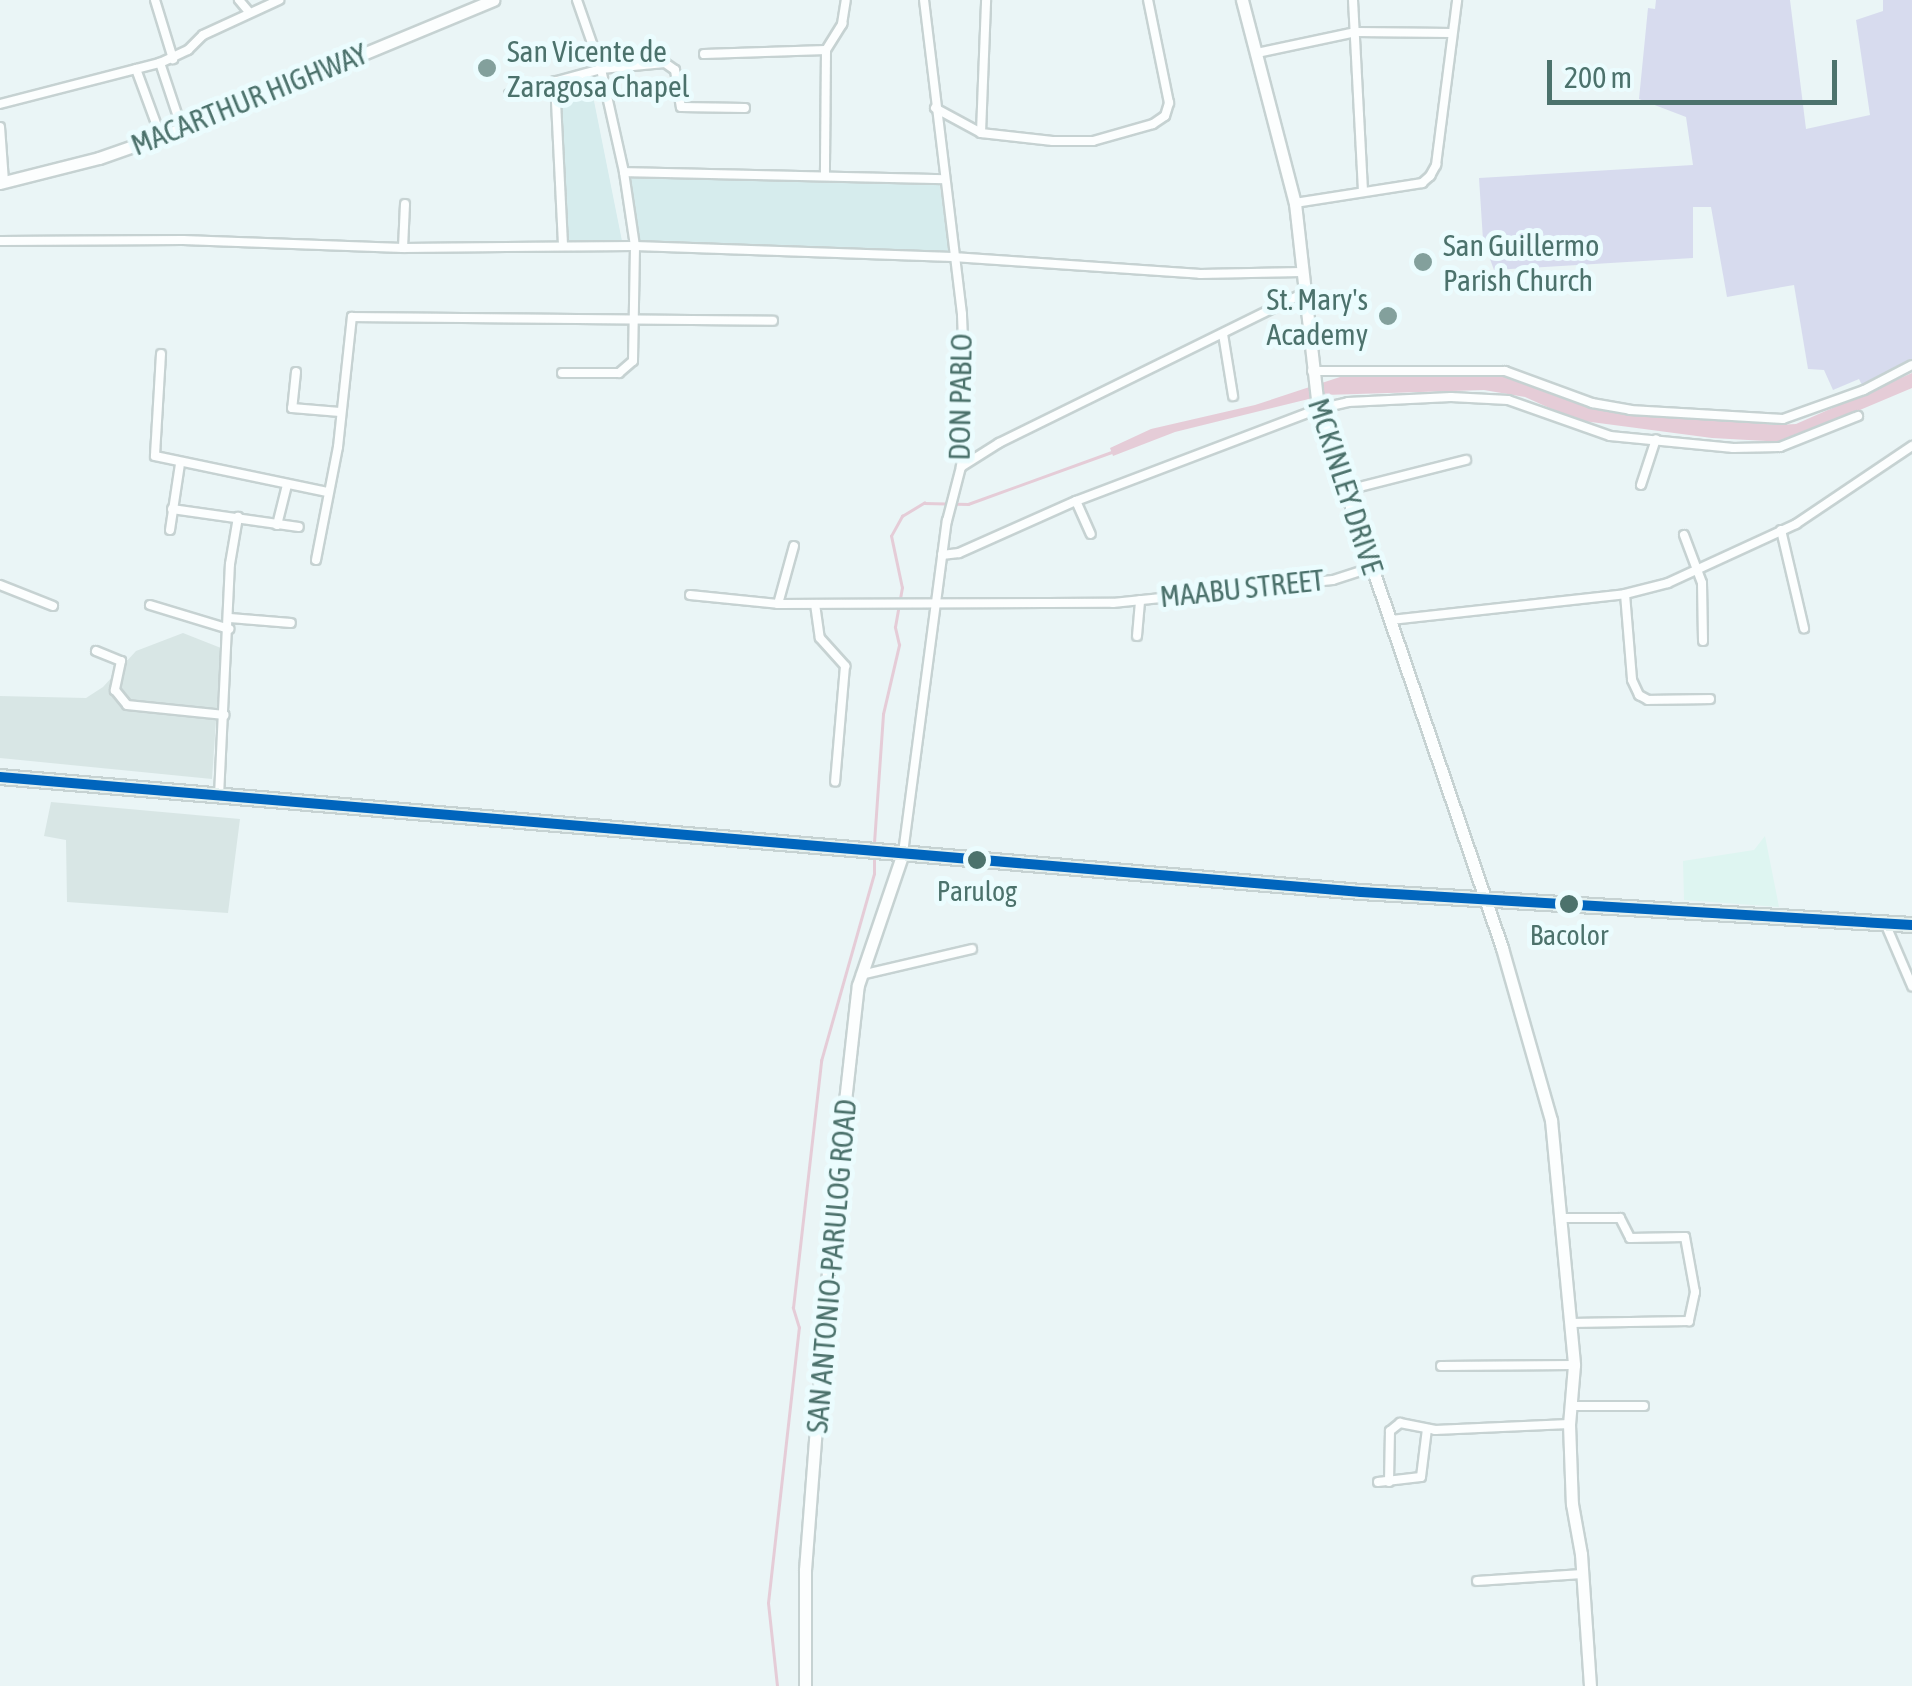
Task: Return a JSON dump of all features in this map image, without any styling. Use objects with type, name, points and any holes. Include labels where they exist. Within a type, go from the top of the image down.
[{"type":"highway","points":[[0,777],[1485,902],[1912,925]]},
{"type":"street","points":[[156,0],[173,60]]},
{"type":"street","points":[[239,0],[249,12]]},
{"type":"street","points":[[0,104],[173,60],[203,35],[279,0]]},
{"type":"street","points":[[562,374],[619,373],[633,362],[635,246],[624,172],[601,70],[576,0]]},
{"type":"street","points":[[825,174],[826,50],[842,24],[846,0]]},
{"type":"street","name":"DON PABLO","points":[[896,853],[949,504],[961,466],[966,361],[924,0]]},
{"type":"street","points":[[981,133],[986,0]]},
{"type":"street","points":[[935,108],[981,133],[1093,141],[1153,124],[1165,116],[1169,103],[1148,0]]},
{"type":"street","name":"MCKINLEY DRIVE","points":[[1242,0],[1295,203],[1318,406],[1540,1070],[1551,1120],[1574,1364],[1569,1424],[1572,1504],[1582,1574],[1590,1686]]},
{"type":"street","points":[[1353,0],[1363,191]]},
{"type":"street","points":[[1295,203],[1422,183],[1436,165],[1457,0]]},
{"type":"street","name":"MACARTHUR HIGHWAY","points":[[2,182],[182,130],[490,1]]},
{"type":"street","points":[[1256,53],[1356,32],[1451,32]]},
{"type":"street","points":[[704,54],[826,50]]},
{"type":"street","points":[[160,63],[182,130]]},
{"type":"street","points":[[508,94],[601,70],[665,63],[675,70],[681,107],[745,108]]},
{"type":"street","points":[[136,69],[160,137]]},
{"type":"street","points":[[555,81],[563,244]]},
{"type":"street","points":[[0,127],[2,182]]},
{"type":"street","points":[[624,172],[942,179]]},
{"type":"street","points":[[403,248],[405,204]]},
{"type":"street","points":[[0,241],[183,240],[403,248],[563,244],[953,257],[1200,274],[1302,272]]},
{"type":"street","points":[[961,466],[999,443],[1304,293]]},
{"type":"street","points":[[316,560],[352,316],[773,321]]},
{"type":"street","points":[[1223,334],[1233,396]]},
{"type":"street","points":[[161,354],[162,394],[154,452],[180,464],[327,492]]},
{"type":"street","points":[[1312,377],[1505,372],[1592,403],[1630,410],[1783,419],[1864,390],[1912,365]]},
{"type":"street","points":[[296,372],[292,408],[340,412]]},
{"type":"street","points":[[942,556],[960,553],[1076,502],[1318,406],[1414,398],[1494,399],[1518,403],[1610,436],[1734,448],[1780,447],[1858,416]]},
{"type":"street","points":[[1642,485],[1656,439]]},
{"type":"street","points":[[1391,620],[1626,594],[1698,568],[1780,530],[1872,476],[1912,446]]},
{"type":"street","points":[[1344,490],[1466,460]]},
{"type":"street","points":[[170,530],[180,464]]},
{"type":"street","points":[[277,525],[288,485]]},
{"type":"street","points":[[1076,502],[1091,534]]},
{"type":"street","points":[[172,509],[299,527]]},
{"type":"street","points":[[219,796],[230,564],[238,517]]},
{"type":"street","points":[[1780,530],[1804,628]]},
{"type":"street","points":[[1684,535],[1703,591],[1703,642]]},
{"type":"street","points":[[778,604],[794,546]]},
{"type":"street","name":"MAABU STREET","points":[[690,596],[778,604],[1113,602],[1333,580],[1370,568]]},
{"type":"street","points":[[0,584],[53,606]]},
{"type":"street","points":[[1626,594],[1632,680],[1639,696],[1648,700],[1710,699]]},
{"type":"street","points":[[1137,636],[1140,600]]},
{"type":"street","points":[[150,604],[229,630]]},
{"type":"street","points":[[815,604],[820,638],[845,666],[835,782]]},
{"type":"street","points":[[230,618],[291,622]]},
{"type":"street","points":[[96,651],[121,661],[116,690],[127,705],[224,715]]},
{"type":"street","name":"SAN ANTONIO-PARULOG ROAD","points":[[805,1686],[804,1570],[834,1210],[862,974],[896,853]]},
{"type":"street","points":[[1885,923],[1912,986]]},
{"type":"street","points":[[862,974],[972,948]]},
{"type":"street","points":[[1562,1218],[1622,1218],[1630,1238],[1684,1237],[1695,1292],[1689,1321],[1571,1324]]},
{"type":"street","points":[[1441,1366],[1574,1364]]},
{"type":"street","points":[[1570,1406],[1644,1406]]},
{"type":"street","points":[[1390,1482],[1392,1428],[1409,1422],[1427,1429],[1569,1424]]},
{"type":"street","points":[[1378,1482],[1421,1477],[1427,1429]]},
{"type":"street","points":[[1477,1580],[1582,1574]]},
{"type":"shaded area","points":[[1656,0],[1790,0],[1806,129],[1870,115],[1856,20],[1883,11],[1883,0],[1912,0],[1912,363],[1862,385],[1859,379],[1833,390],[1824,370],[1808,369],[1794,285],[1727,297],[1711,207],[1693,207],[1693,258],[1494,270],[1483,240],[1479,178],[1693,165],[1686,117],[1639,99],[1648,8],[1655,9]]},
{"type":"shaded area","points":[[589,76],[622,241],[564,240],[552,83]]},
{"type":"shaded area","points":[[622,175],[939,182],[953,254],[637,241]]},
{"type":"shaded area","points":[[1912,373],[1912,388],[1784,442],[1712,438],[1576,420],[1525,397],[1484,390],[1325,395],[1175,432],[1113,456],[1110,448],[1151,429],[1255,405],[1340,377],[1499,375],[1624,412],[1778,425],[1796,424]]},
{"type":"shaded area","points":[[183,633],[221,648],[212,779],[0,758],[0,696],[86,698],[103,687],[136,651]]},
{"type":"shaded area","points":[[51,802],[240,819],[228,913],[67,902],[66,840],[44,836]]},
{"type":"shaded area","points":[[1765,836],[1779,907],[1684,900],[1683,861],[1754,850]]},
{"type":"waterway","points":[[874,843],[883,714],[899,645],[895,627],[902,588],[891,536],[902,516],[924,503],[968,504],[1112,452]]},
{"type":"waterway","points":[[777,1686],[768,1603],[799,1328],[793,1308],[821,1061],[874,874],[874,856]]},
{"type":"transit line","points":[[0,777],[1361,892],[1912,925]]},
{"type":"place","name":"San Vicente de Zaragosa Chapel","points":[[487,68]]},
{"type":"place","name":"San Guillermo Parish Church","points":[[1423,262]]},
{"type":"place","name":"St. Mary's Academy","points":[[1388,316]]},
{"type":"place","name":"Parulog","points":[[977,860]]},
{"type":"place","name":"Bacolor","points":[[1569,904]]}]
